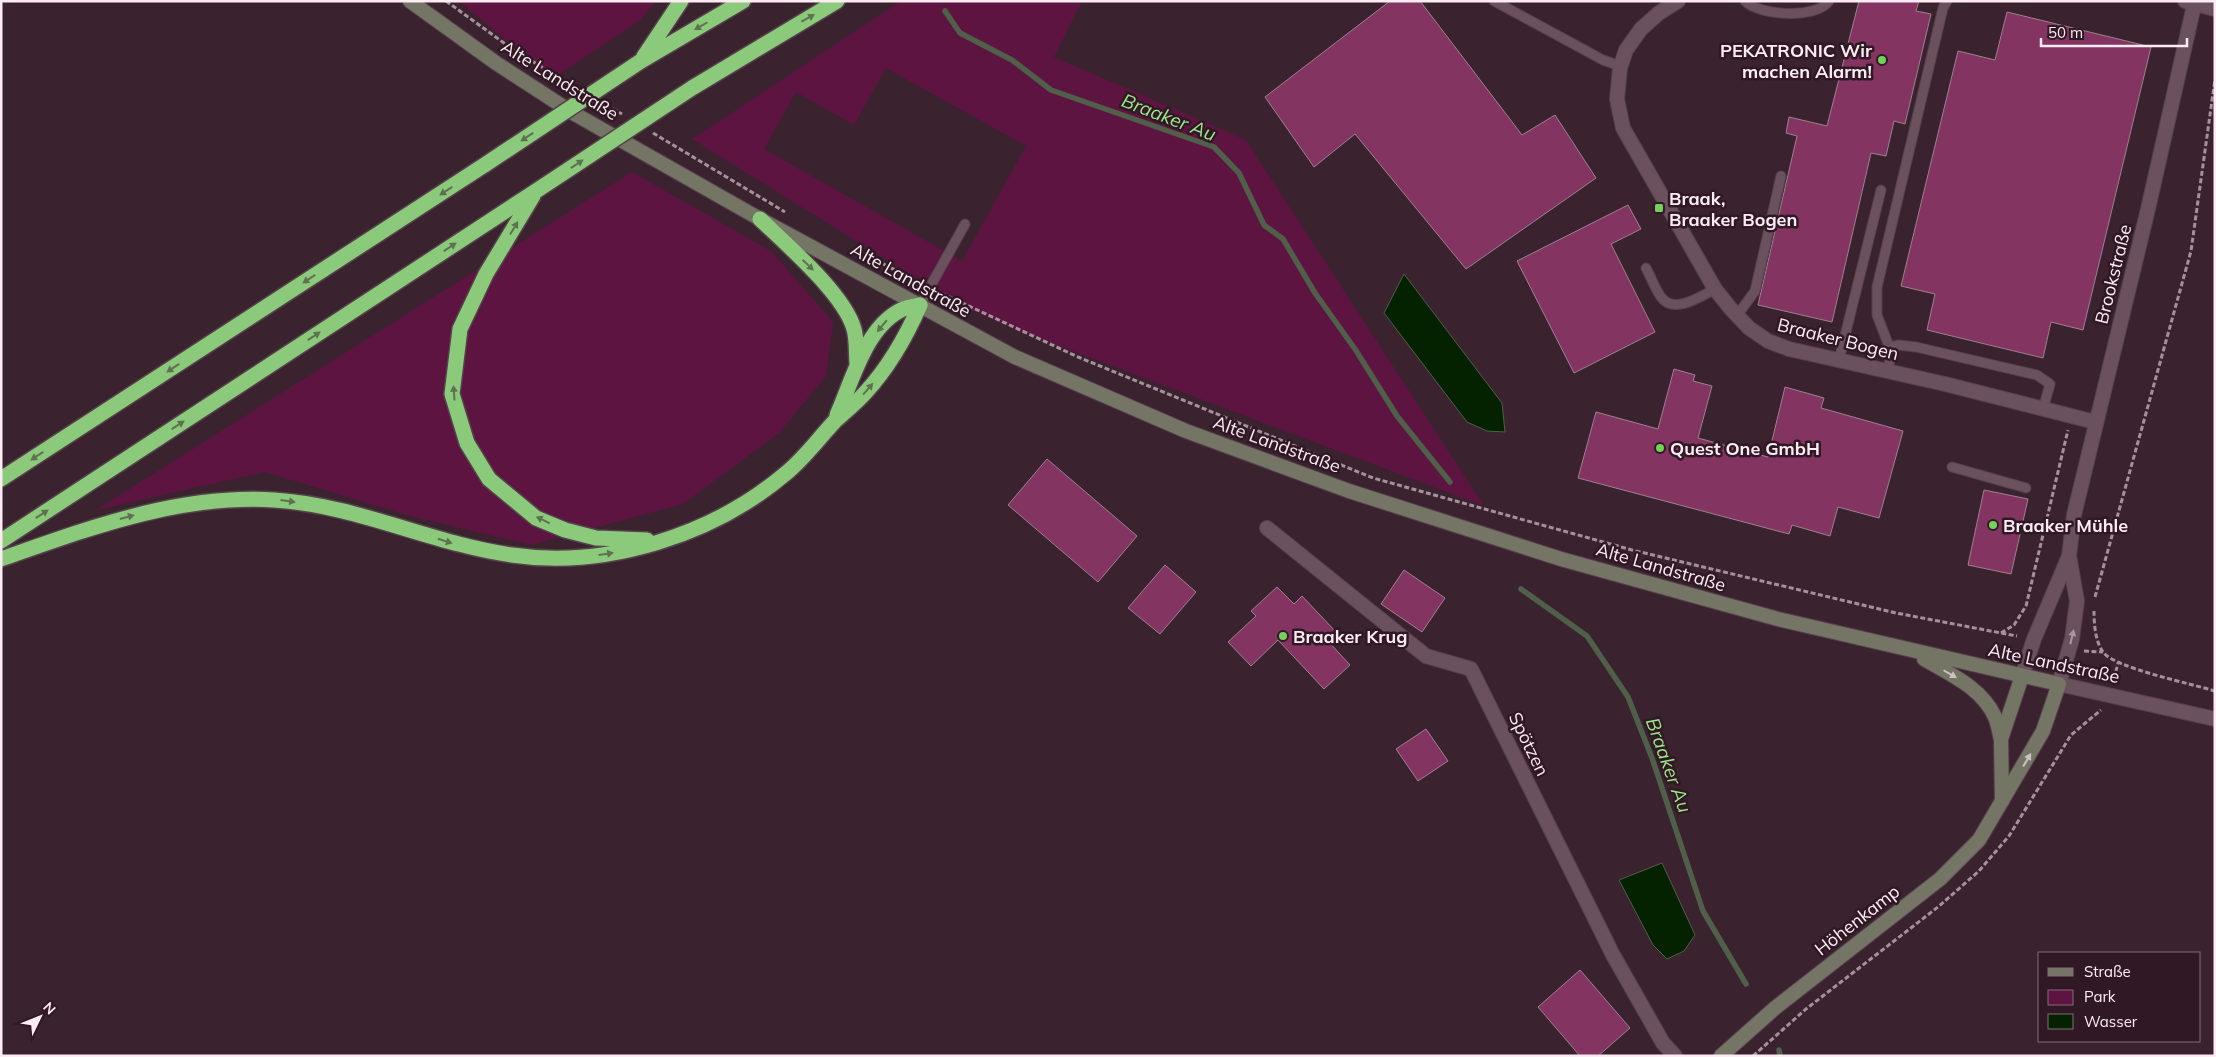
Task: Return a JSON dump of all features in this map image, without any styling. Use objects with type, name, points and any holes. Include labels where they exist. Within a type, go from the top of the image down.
[{"type":"highway","points":[[641,61],[681,1]]},
{"type":"highway","points":[[1,479],[641,61],[743,1]]},
{"type":"highway","points":[[1,541],[692,88],[837,1]]},
{"type":"highway","points":[[536,191],[486,274],[460,329],[452,394],[467,444],[489,479],[536,518],[565,530],[596,538],[658,541]]},
{"type":"highway","points":[[760,219],[812,269],[842,307],[854,329],[857,363]]},
{"type":"highway","points":[[833,423],[857,363],[880,328],[889,318],[902,310],[920,305]]},
{"type":"highway","points":[[1,560],[101,524],[133,515],[187,504],[241,499],[276,500],[317,505],[398,525],[454,543],[514,556],[544,558],[595,556],[622,552],[716,520],[749,502],[786,474],[813,447],[833,423],[866,392],[892,359],[909,330],[920,305]]},
{"type":"main road","name":"Alte Landstraße","points":[[410,1],[496,63],[573,113],[760,219],[920,305],[955,326],[1033,364],[1186,431],[1349,491],[1561,559],[1778,619],[2059,684]]},
{"type":"main road","points":[[1907,650],[1971,687],[1986,703],[1995,717],[2001,739],[2002,802]]},
{"type":"main road","points":[[2001,739],[2022,676]]},
{"type":"main road","name":"Höhenkamp","points":[[1721,1056],[1775,1008],[1940,879],[1979,840],[2043,731],[2059,684]]},
{"type":"street","points":[[2192,2],[2215,9]]},
{"type":"street","name":"Brookstraße","points":[[2059,684],[2072,639],[2076,601],[2069,556],[2074,515],[2148,209],[2192,2]]},
{"type":"street","name":"Braaker Bogen","points":[[1671,3],[1641,29],[1626,50],[1620,66],[1617,99],[1623,128],[1715,289],[1736,317],[1768,341],[1789,349],[2095,422]]},
{"type":"street","name":"Spötzen","points":[[1267,528],[1426,656],[1471,669],[1613,954],[1663,1043],[1675,1056]]},
{"type":"street","name":"Brookstraße","points":[[2022,676],[2034,639],[2069,556]]},
{"type":"street","name":"Alte Landstraße","points":[[2059,684],[2215,719]]},
{"type":"lane","points":[[1494,1],[1603,60],[1620,66]]},
{"type":"lane","points":[[1746,1],[1750,6],[1775,12],[1805,14],[1825,7],[1829,1]]},
{"type":"lane","points":[[1887,371],[1892,354],[1891,347],[1877,315],[1877,287],[1920,104],[1947,1]]},
{"type":"lane","points":[[1736,317],[1755,292],[1781,176]]},
{"type":"lane","points":[[1839,360],[1881,190]]},
{"type":"lane","points":[[920,305],[964,224]]},
{"type":"lane","points":[[1646,268],[1661,297],[1667,303],[1677,305],[1688,302],[1715,289]]},
{"type":"lane","points":[[1891,347],[1898,345],[1916,348],[2037,375],[2050,384],[2043,409]]},
{"type":"lane","points":[[1952,467],[2026,488]]},
{"type":"path","points":[[446,1],[474,23],[516,51],[576,87]]},
{"type":"path","points":[[2094,601],[2191,252],[2215,79]]},
{"type":"path","points":[[601,102],[627,118]]},
{"type":"path","points":[[653,133],[790,214]]},
{"type":"path","points":[[868,257],[1078,357],[1372,478],[1632,550],[1896,613],[2034,639]]},
{"type":"path","points":[[2000,634],[2014,625],[2026,606],[2071,416]]},
{"type":"path","points":[[2094,608],[2096,635],[2103,652],[2118,663],[2215,691]]},
{"type":"green space","points":[[459,1],[656,1],[639,21],[552,79]]},
{"type":"green space","points":[[901,1],[1082,1],[1054,57],[1246,140],[1484,506],[1015,329],[953,301],[692,139]],"holes":[[[886,68],[1026,146],[962,261],[764,149],[796,92],[854,125]]]},
{"type":"green space","points":[[632,172],[771,251],[833,322],[826,376],[780,432],[683,504],[531,545],[410,516],[265,472],[96,510]]},
{"type":"water","points":[[1404,274],[1502,403],[1505,432],[1487,431],[1467,422],[1384,313]]},
{"type":"water","points":[[1662,863],[1695,935],[1684,951],[1667,959],[1653,945],[1619,880]]},
{"type":"building","points":[[1390,1],[1420,1],[1522,135],[1555,115],[1596,178],[1466,269],[1355,134],[1314,167],[1265,97]]},
{"type":"building","points":[[1859,1],[1919,1],[1916,11],[1931,14],[1905,124],[1894,121],[1886,156],[1871,153],[1832,322],[1758,305],[1797,136],[1786,133],[1789,117],[1827,126]]},
{"type":"building","points":[[2007,12],[2151,47],[2083,330],[2051,322],[2043,358],[1927,330],[1935,294],[1901,286],[1958,51],[1995,60]]},
{"type":"building","points":[[1628,205],[1641,229],[1611,244],[1655,332],[1574,373],[1517,261]]},
{"type":"building","name":"Quest One GmbH","points":[[1674,369],[1695,375],[1693,381],[1712,386],[1698,438],[1768,457],[1785,387],[1824,398],[1821,408],[1903,431],[1879,518],[1838,507],[1830,536],[1792,525],[1789,534],[1578,478],[1596,412],[1658,429]]},
{"type":"building","points":[[1047,459],[1137,536],[1098,582],[1008,505]]},
{"type":"building","name":"Braaker Mühle","points":[[1984,490],[2028,499],[2011,574],[1968,565]]},
{"type":"building","points":[[1165,565],[1196,592],[1160,634],[1128,608]]},
{"type":"building","points":[[1404,570],[1445,598],[1422,632],[1381,604]]},
{"type":"building","name":"Braaker Krug","points":[[1277,587],[1294,604],[1302,596],[1336,632],[1327,640],[1350,665],[1324,689],[1278,640],[1251,666],[1228,642],[1256,616],[1251,611]]},
{"type":"building","points":[[1426,729],[1448,761],[1418,781],[1396,749]]},
{"type":"building","points":[[1580,970],[1630,1028],[1598,1056],[1580,1056],[1538,1007]]},
{"type":"waterway","name":"Braaker Au","points":[[945,11],[960,33],[1012,60],[1051,90],[1214,147],[1239,173],[1264,225],[1283,239],[1315,293],[1355,349],[1397,416],[1450,482]]},
{"type":"waterway","name":"Braaker Au","points":[[1521,589],[1587,636],[1628,697],[1652,758],[1703,911],[1746,984]]},
{"type":"waterway","name":"Braaker Au","points":[[1779,1050],[1780,1056]]},
{"type":"place","name":"PEKATRONIC Wir machen Alarm!","points":[[1882,60]]},
{"type":"place","name":"Braak, Braaker Bogen","points":[[1659,208]]},
{"type":"place","name":"Quest One GmbH","points":[[1660,448]]},
{"type":"place","name":"Braaker Mühle","points":[[1993,525]]},
{"type":"place","name":"Braaker Krug","points":[[1283,636]]}]
